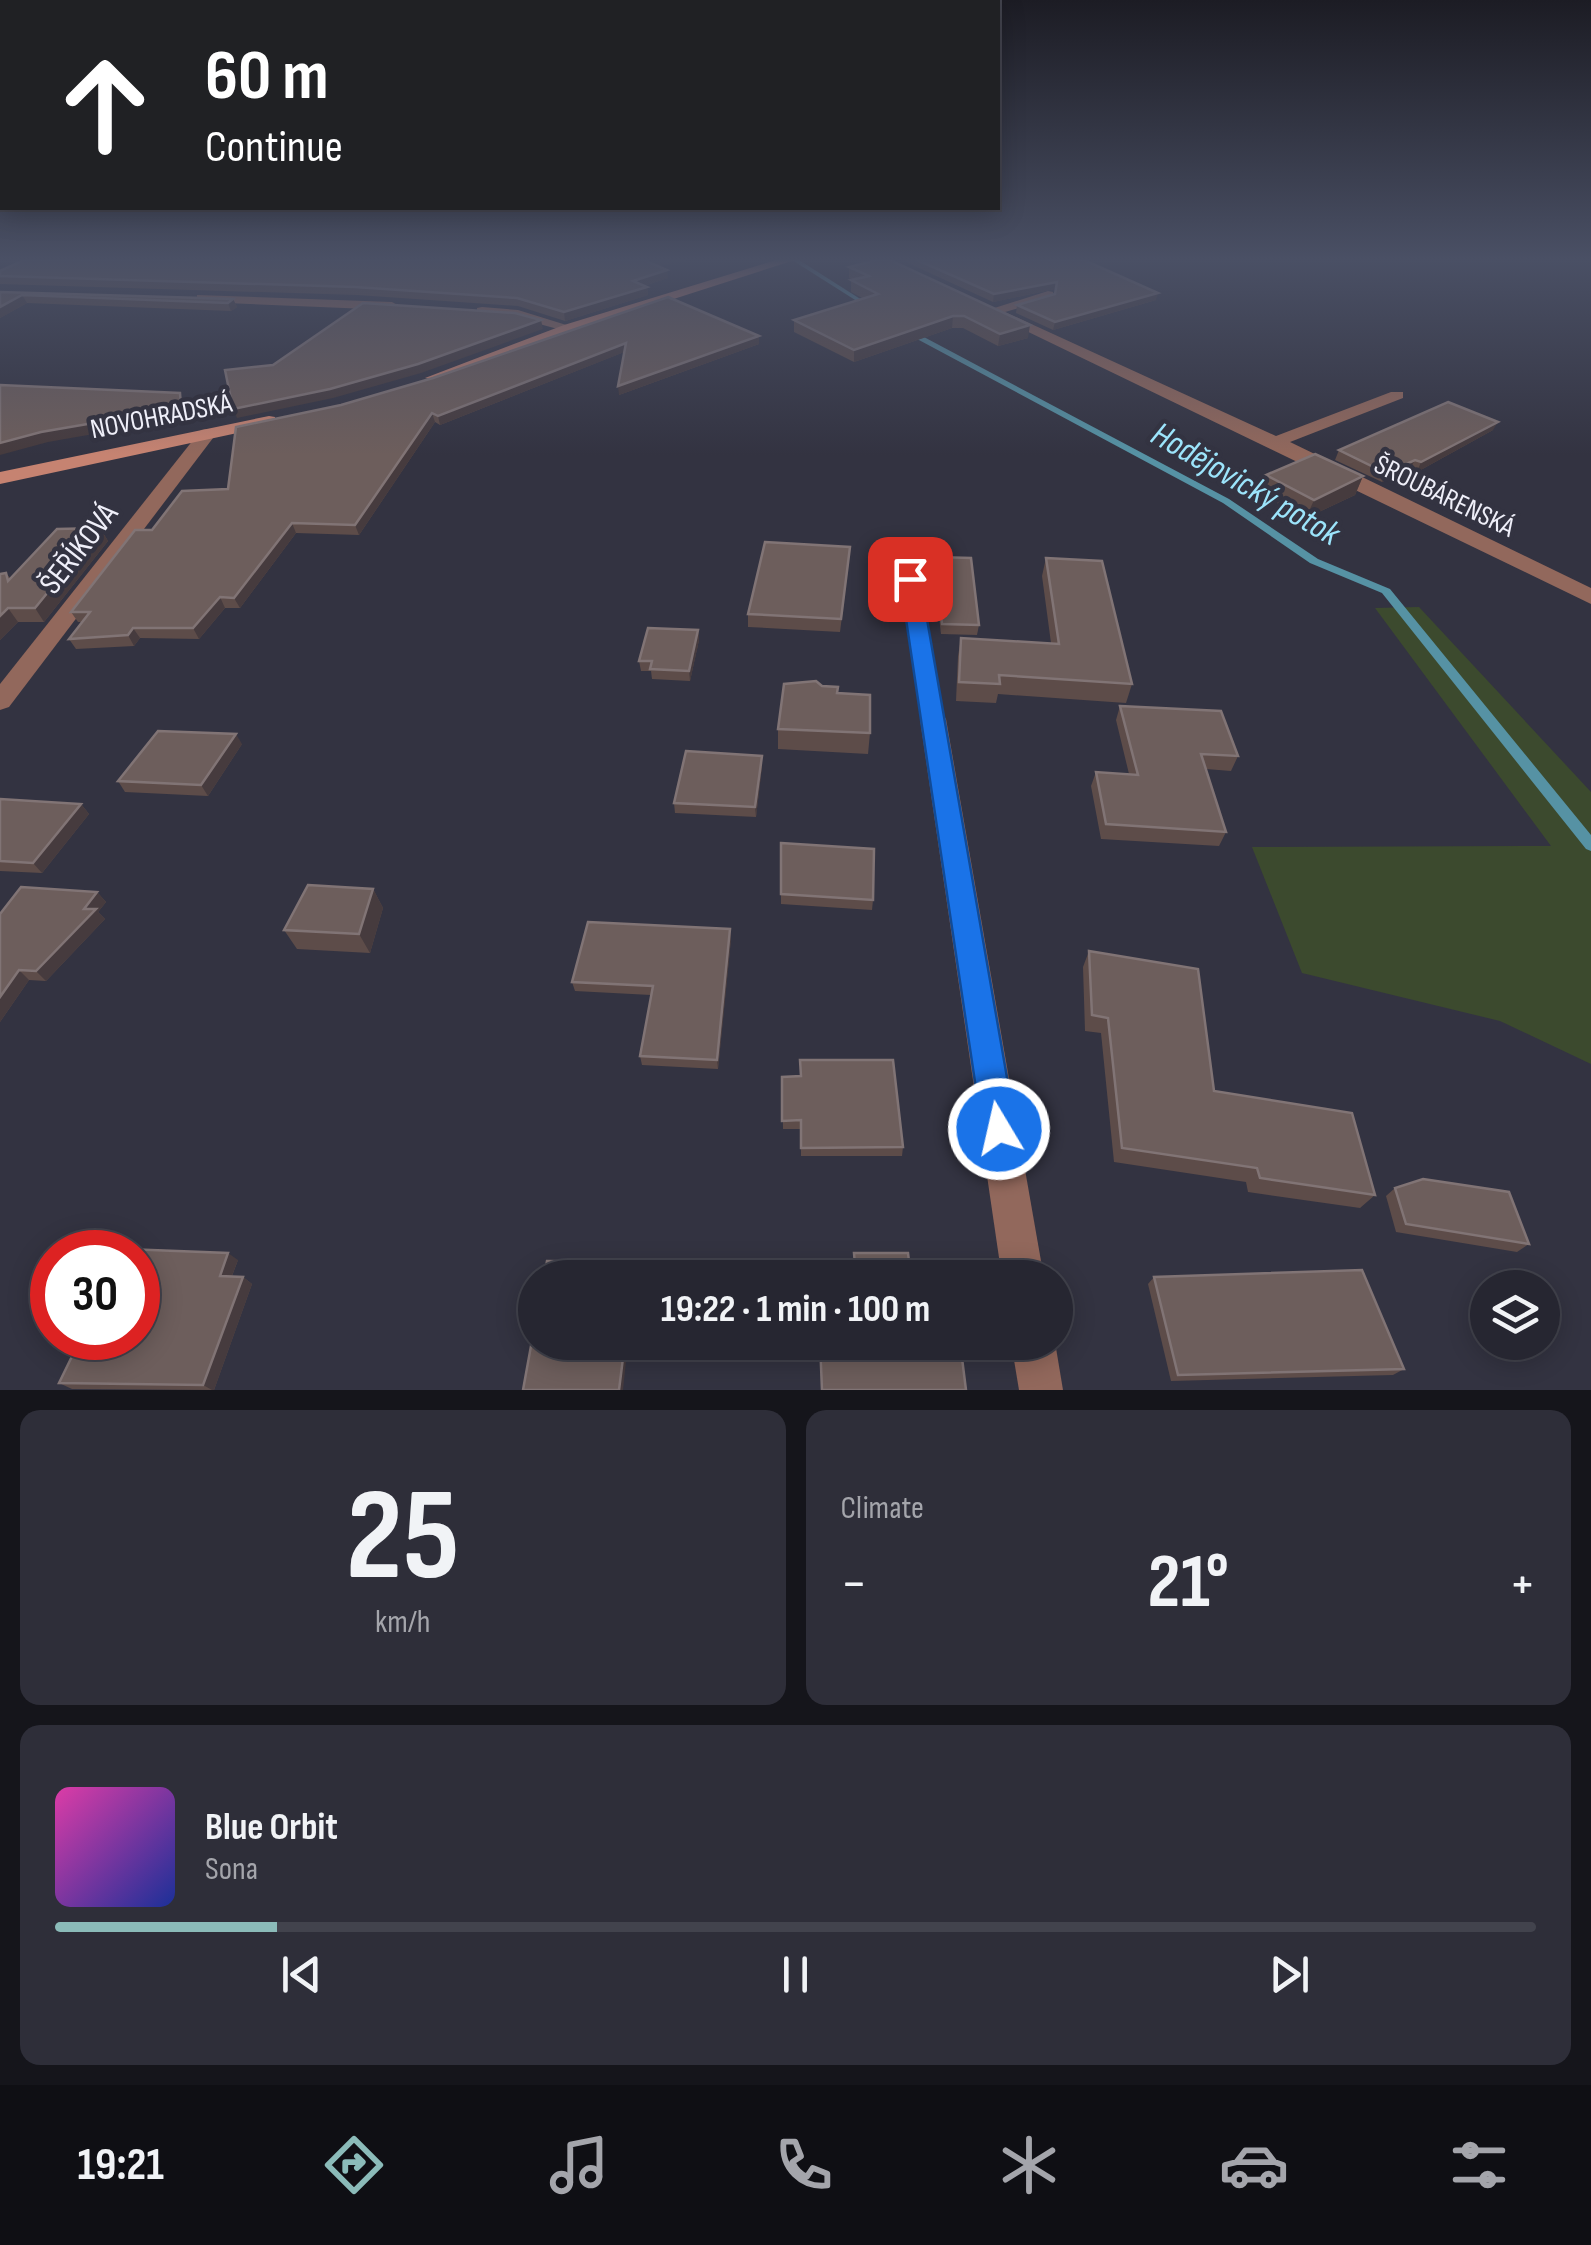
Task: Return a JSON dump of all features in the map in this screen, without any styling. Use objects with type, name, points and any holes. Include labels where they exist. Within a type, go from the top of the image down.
[{"type":"main road","points":[[410,386],[580,325]]},
{"type":"main road","name":"NOVOHRADSKÁ","points":[[0,478],[281,418]]},
{"type":"street","points":[[558,325],[570,328]]},
{"type":"street","name":"ŠROUBÁRENSKÁ","points":[[1024,325],[1275,442],[1591,597]]},
{"type":"street","name":"ŠROUBÁRENSKÁ","points":[[1275,442],[1397,395]]},
{"type":"street","name":"ŠEŘÍKOVÁ","points":[[0,701],[207,434]]},
{"type":"street","points":[[934,719],[1020,1260]]},
{"type":"street","points":[[1036,1360],[1041,1390]]},
{"type":"lane","points":[[910,579],[934,719]]},
{"type":"green space","points":[[1419,607],[1591,792],[1591,1064],[1500,1021],[1302,973],[1252,847],[1551,846],[1375,608]]},
{"type":"building","points":[[331,325],[527,325],[418,364],[330,389],[233,409],[225,370],[273,365]]},
{"type":"building","points":[[587,325],[733,325],[759,336],[618,386],[626,343],[438,416],[432,413],[355,525],[292,523],[234,598],[220,597],[193,628],[133,628],[128,635],[69,639],[90,612],[71,612],[135,530],[152,530],[182,491],[228,489],[236,427],[341,405]]},
{"type":"building","points":[[804,325],[927,325],[854,350]]},
{"type":"building","points":[[982,325],[1030,325],[1000,334]]},
{"type":"building","points":[[0,385],[180,393],[181,408],[41,432],[0,443]]},
{"type":"building","points":[[1448,402],[1498,422],[1421,462],[1415,460],[1386,473],[1339,450]]},
{"type":"building","points":[[1315,454],[1363,476],[1314,500],[1266,475]]},
{"type":"building","points":[[100,528],[35,608],[8,608],[0,616],[0,574],[6,573],[8,581],[57,529]]},
{"type":"building","points":[[765,542],[850,547],[841,619],[748,614]]},
{"type":"building","points":[[934,557],[971,558],[979,625],[942,624]]},
{"type":"building","points":[[1046,558],[1102,561],[1132,684],[999,675],[1000,684],[959,682],[961,638],[1059,644]]},
{"type":"building","points":[[648,628],[698,630],[689,671],[650,669],[652,661],[639,661]]},
{"type":"building","points":[[816,681],[822,686],[838,687],[837,693],[870,695],[870,733],[778,729],[784,684]]},
{"type":"building","points":[[1120,706],[1221,711],[1238,756],[1201,754],[1226,832],[1106,824],[1096,772],[1138,775]]},
{"type":"building","points":[[158,731],[236,734],[201,785],[118,781]]},
{"type":"building","points":[[686,751],[762,756],[755,807],[674,803]]},
{"type":"building","points":[[0,799],[81,804],[33,863],[0,861]]},
{"type":"building","points":[[781,843],[874,849],[873,900],[781,894]]},
{"type":"building","points":[[308,885],[373,889],[359,934],[284,930]]},
{"type":"building","points":[[21,887],[97,892],[84,909],[96,909],[36,971],[19,970],[0,997],[0,914]]},
{"type":"building","points":[[588,922],[730,929],[717,1060],[640,1056],[653,986],[572,982]]},
{"type":"building","points":[[1089,951],[1198,969],[1214,1091],[1352,1113],[1375,1195],[1260,1178],[1257,1168],[1122,1148],[1108,1018],[1092,1015]]},
{"type":"building","points":[[800,1060],[893,1060],[903,1147],[801,1148],[801,1120],[782,1121],[782,1077],[801,1076]]},
{"type":"building","points":[[1423,1179],[1509,1192],[1529,1244],[1406,1224],[1395,1188]]},
{"type":"building","points":[[160,1250],[228,1253],[220,1276],[243,1277],[203,1385],[59,1383],[70,1360],[160,1360]]},
{"type":"building","points":[[854,1253],[908,1253],[909,1260],[855,1260]]},
{"type":"building","points":[[1362,1270],[1404,1369],[1178,1375],[1154,1277]]},
{"type":"building","points":[[528,1360],[623,1360],[619,1390],[523,1390]]},
{"type":"building","points":[[821,1360],[962,1360],[966,1390],[822,1390]]},
{"type":"waterway","name":"Hodějovický potok","points":[[907,330],[1226,501],[1314,561],[1386,591],[1591,845]]},
{"type":"route","points":[[910,579],[999,1129]]}]
